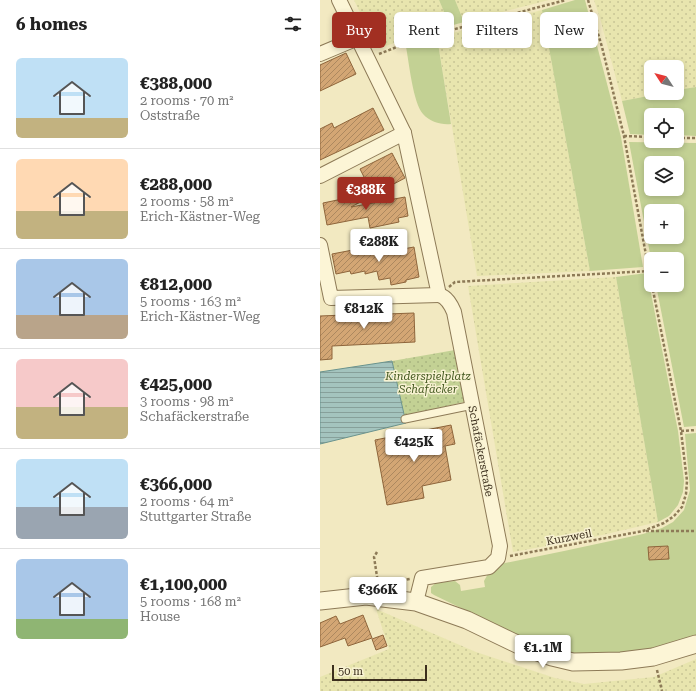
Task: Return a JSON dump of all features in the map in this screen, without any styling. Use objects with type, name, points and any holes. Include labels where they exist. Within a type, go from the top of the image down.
[{"type":"street","points":[[339,0],[345,12]]},
{"type":"street","points":[[320,54],[334,48]]},
{"type":"street","points":[[320,245],[331,298],[439,295],[404,133],[363,48]]},
{"type":"street","points":[[320,176],[404,133]]},
{"type":"street","name":"Schafäckerstraße","points":[[439,295],[443,296],[450,304],[454,312],[500,546],[498,558]]},
{"type":"street","points":[[416,602],[422,578],[489,567],[498,558]]},
{"type":"street","points":[[320,601],[366,596],[416,602],[467,620],[521,646],[559,659],[573,662],[620,662],[653,657],[696,644]]},
{"type":"lane","points":[[405,419],[473,405]]},
{"type":"path","points":[[368,58],[417,39],[566,0]]},
{"type":"path","points":[[588,0],[602,47],[624,136],[645,252]]},
{"type":"path","points":[[624,136],[644,137]]},
{"type":"path","points":[[684,138],[696,138]]},
{"type":"path","points":[[439,295],[455,282],[644,271]]},
{"type":"path","points":[[643,531],[664,523],[674,516],[682,507],[686,494],[687,481],[681,431],[653,292]]},
{"type":"path","points":[[681,431],[696,430]]},
{"type":"path","points":[[643,531],[696,531]]},
{"type":"path","name":"Kurzweil","points":[[498,558],[643,531]]},
{"type":"path","points":[[377,552],[374,557],[378,584]]},
{"type":"path","points":[[653,657],[662,691]]},
{"type":"shaded area","points":[[354,0],[439,0],[444,12],[394,12],[394,43],[386,46],[386,12],[360,12]]},
{"type":"shaded area","points":[[455,0],[549,0],[503,12],[462,12],[462,17]]},
{"type":"shaded area","points":[[594,0],[696,0],[696,87],[684,89],[684,60],[644,60],[644,97],[622,101]]},
{"type":"shaded area","points":[[542,10],[542,12],[540,12],[540,48],[549,48],[590,271],[477,276],[439,48],[454,48],[454,33],[462,31],[462,48],[532,48],[532,13]]},
{"type":"shaded area","points":[[616,277],[658,522],[585,539],[513,552],[468,286]]},
{"type":"shaded area","points":[[376,609],[476,652],[555,678],[584,684],[654,677],[696,659],[696,691],[320,691],[320,677],[389,649]]},
{"type":"green space","points":[[439,0],[455,0],[462,17],[462,23],[454,25],[454,12],[444,12]]},
{"type":"green space","points":[[575,0],[585,0],[588,12],[542,12],[542,10]]},
{"type":"green space","points":[[406,48],[439,48],[451,124],[443,124],[432,121],[423,114],[414,92]]},
{"type":"green space","points":[[549,48],[598,48],[621,137],[643,267],[590,271]]},
{"type":"green space","points":[[696,87],[696,136],[684,135],[684,108],[644,108],[644,135],[630,134],[622,101],[644,97],[644,100],[684,100],[684,89]]},
{"type":"green space","points":[[629,142],[644,142],[644,148],[684,148],[684,143],[696,143],[696,426],[684,427],[657,292],[684,292],[684,252],[650,252],[648,244],[684,244],[684,204],[644,204],[644,222]]},
{"type":"green space","points":[[644,273],[644,292],[651,292],[678,431],[684,481],[683,492],[678,505],[669,516],[658,522],[616,277]]},
{"type":"green space","name":"Kinderspielplatz Schafäcker","points":[[455,350],[464,402],[404,416],[392,361]]},
{"type":"green space","points":[[696,433],[696,635],[682,641],[639,654],[577,654],[533,643],[431,593],[431,587],[436,583],[455,581],[460,585],[461,591],[485,587],[484,581],[489,572],[500,564],[643,534],[662,528],[673,522],[684,510],[690,490],[685,434]]},
{"type":"water","points":[[392,361],[406,423],[320,444],[320,372]]},
{"type":"building","points":[[346,53],[356,74],[320,91],[320,65]]},
{"type":"building","points":[[373,108],[384,130],[320,160],[320,129],[332,123],[334,128]]},
{"type":"building","points":[[392,153],[405,178],[373,195],[360,169]]},
{"type":"building","points":[[371,193],[372,196],[351,207],[405,197],[408,216],[398,218],[399,222],[370,228],[368,217],[327,225],[323,203]]},
{"type":"building","points":[[384,244],[386,252],[414,247],[419,277],[406,280],[406,282],[391,285],[390,278],[379,280],[377,271],[365,274],[365,271],[351,274],[350,271],[336,274],[332,254]]},
{"type":"building","points":[[360,309],[360,315],[414,313],[415,342],[332,346],[332,359],[320,360],[320,316],[345,315],[345,310]]},
{"type":"building","points":[[451,425],[455,444],[445,446],[451,480],[422,486],[424,498],[387,505],[375,440]]},
{"type":"building","points":[[668,546],[669,559],[649,560],[648,547]]},
{"type":"building","points":[[363,615],[372,638],[348,646],[345,638],[320,647],[320,623],[336,616],[340,624]]},
{"type":"building","points":[[383,635],[387,646],[376,650],[372,639]]}]
